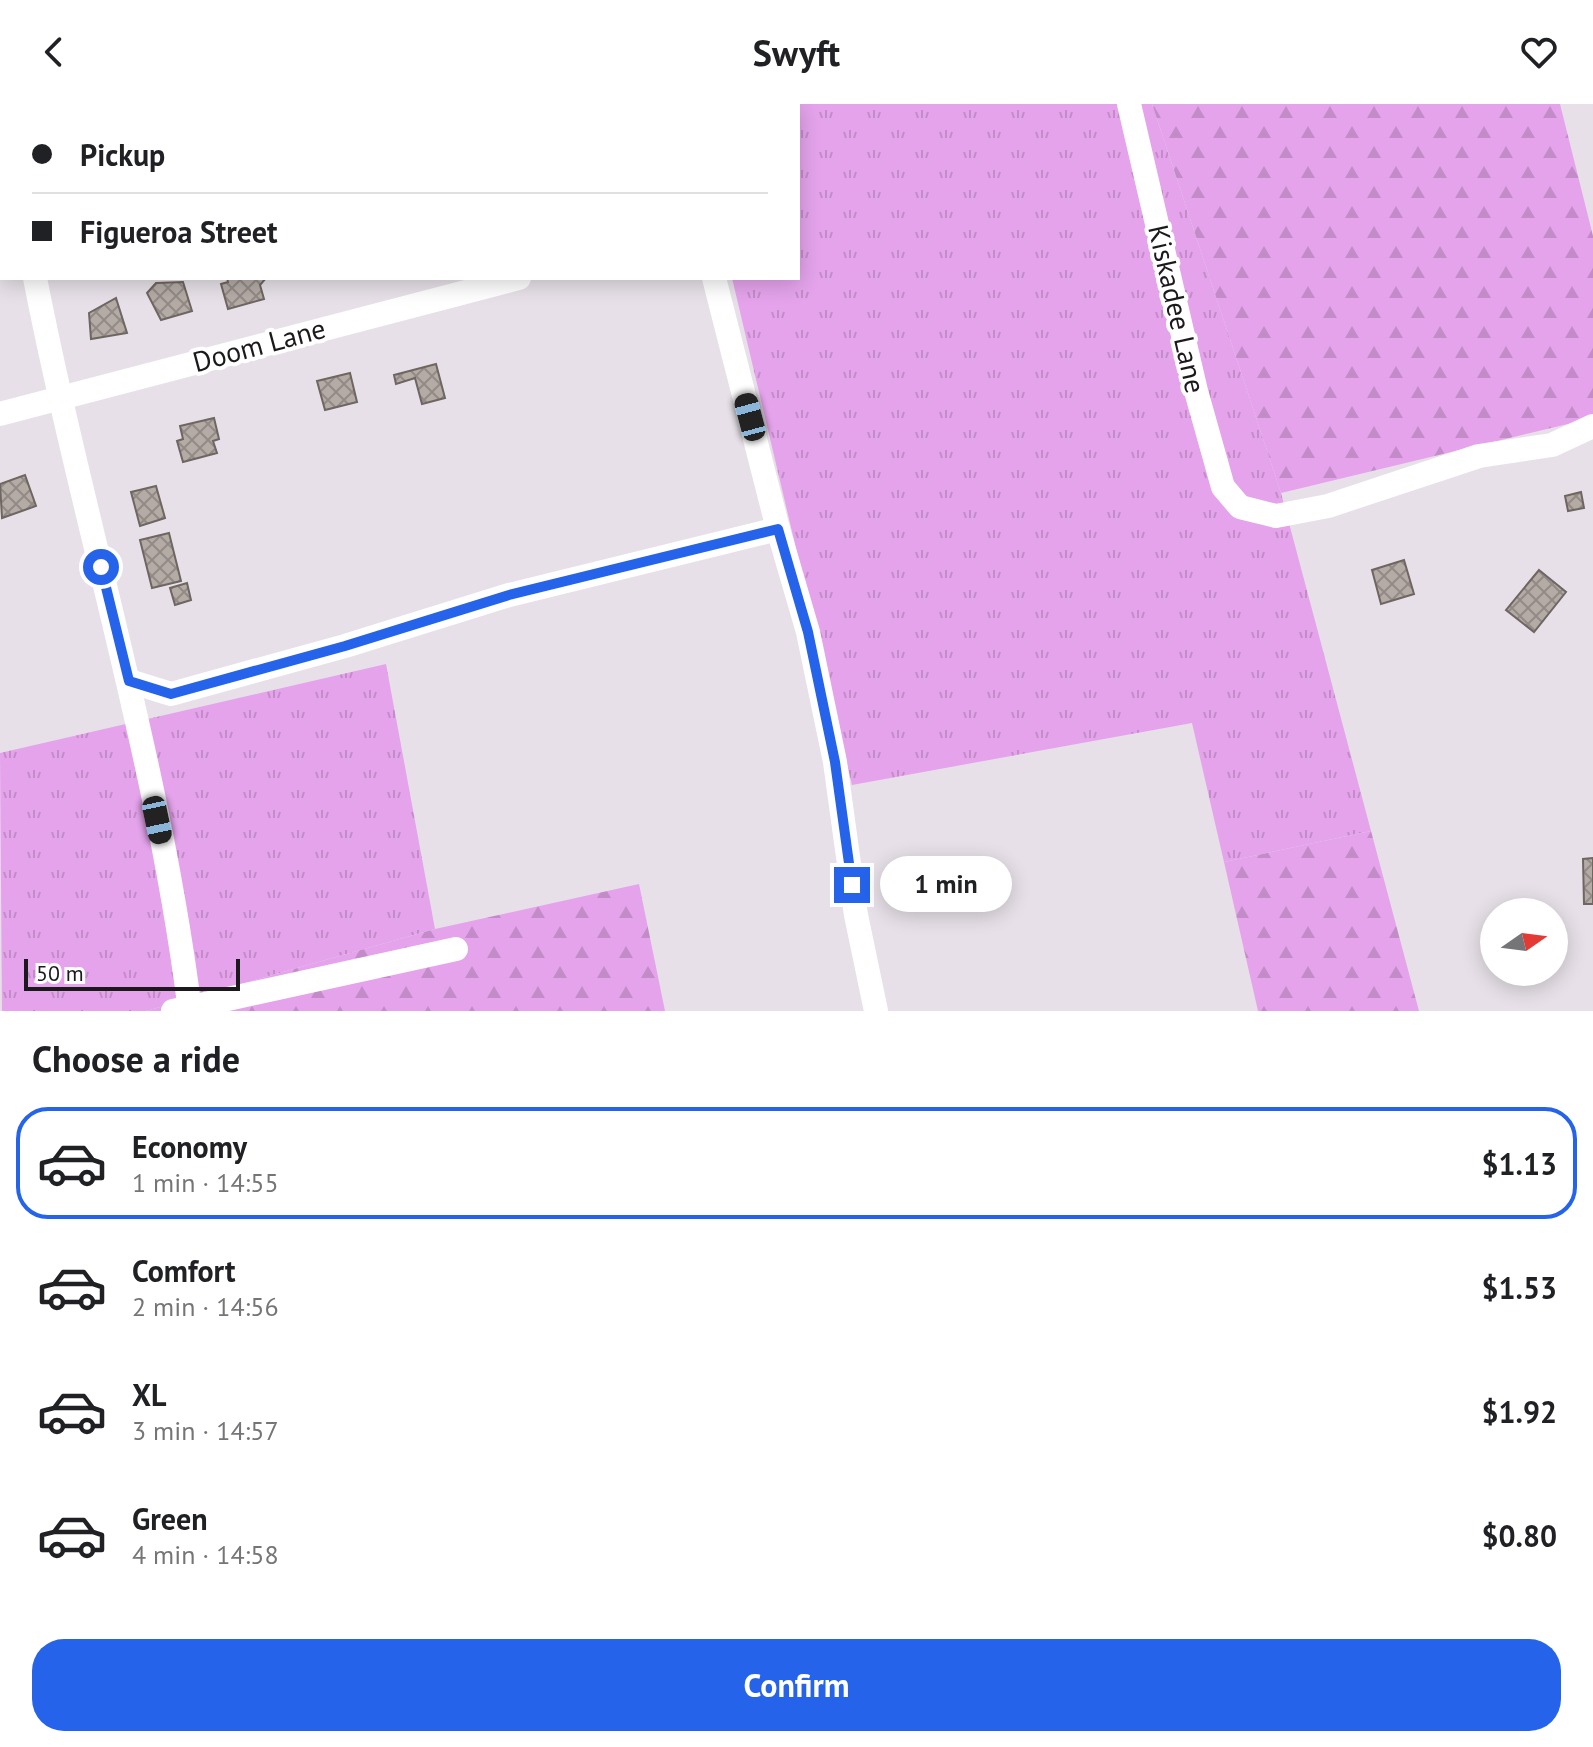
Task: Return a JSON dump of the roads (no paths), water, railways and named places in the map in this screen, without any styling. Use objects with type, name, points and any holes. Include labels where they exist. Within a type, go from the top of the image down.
[{"type":"street","name":"Kiskadee Lane","points":[[1129,104],[1223,487],[1240,507],[1276,516],[1328,506],[1479,456],[1552,445],[1593,426]]},
{"type":"street","points":[[35,280],[59,397],[129,681],[163,848],[185,1010],[456,949]]},
{"type":"street","name":"Doom Lane","points":[[0,414],[511,280]]},
{"type":"street","points":[[715,280],[778,529],[808,632],[835,762],[856,915],[876,1011]]},
{"type":"street","points":[[129,681],[171,694],[345,646],[509,595],[778,529]]}]
